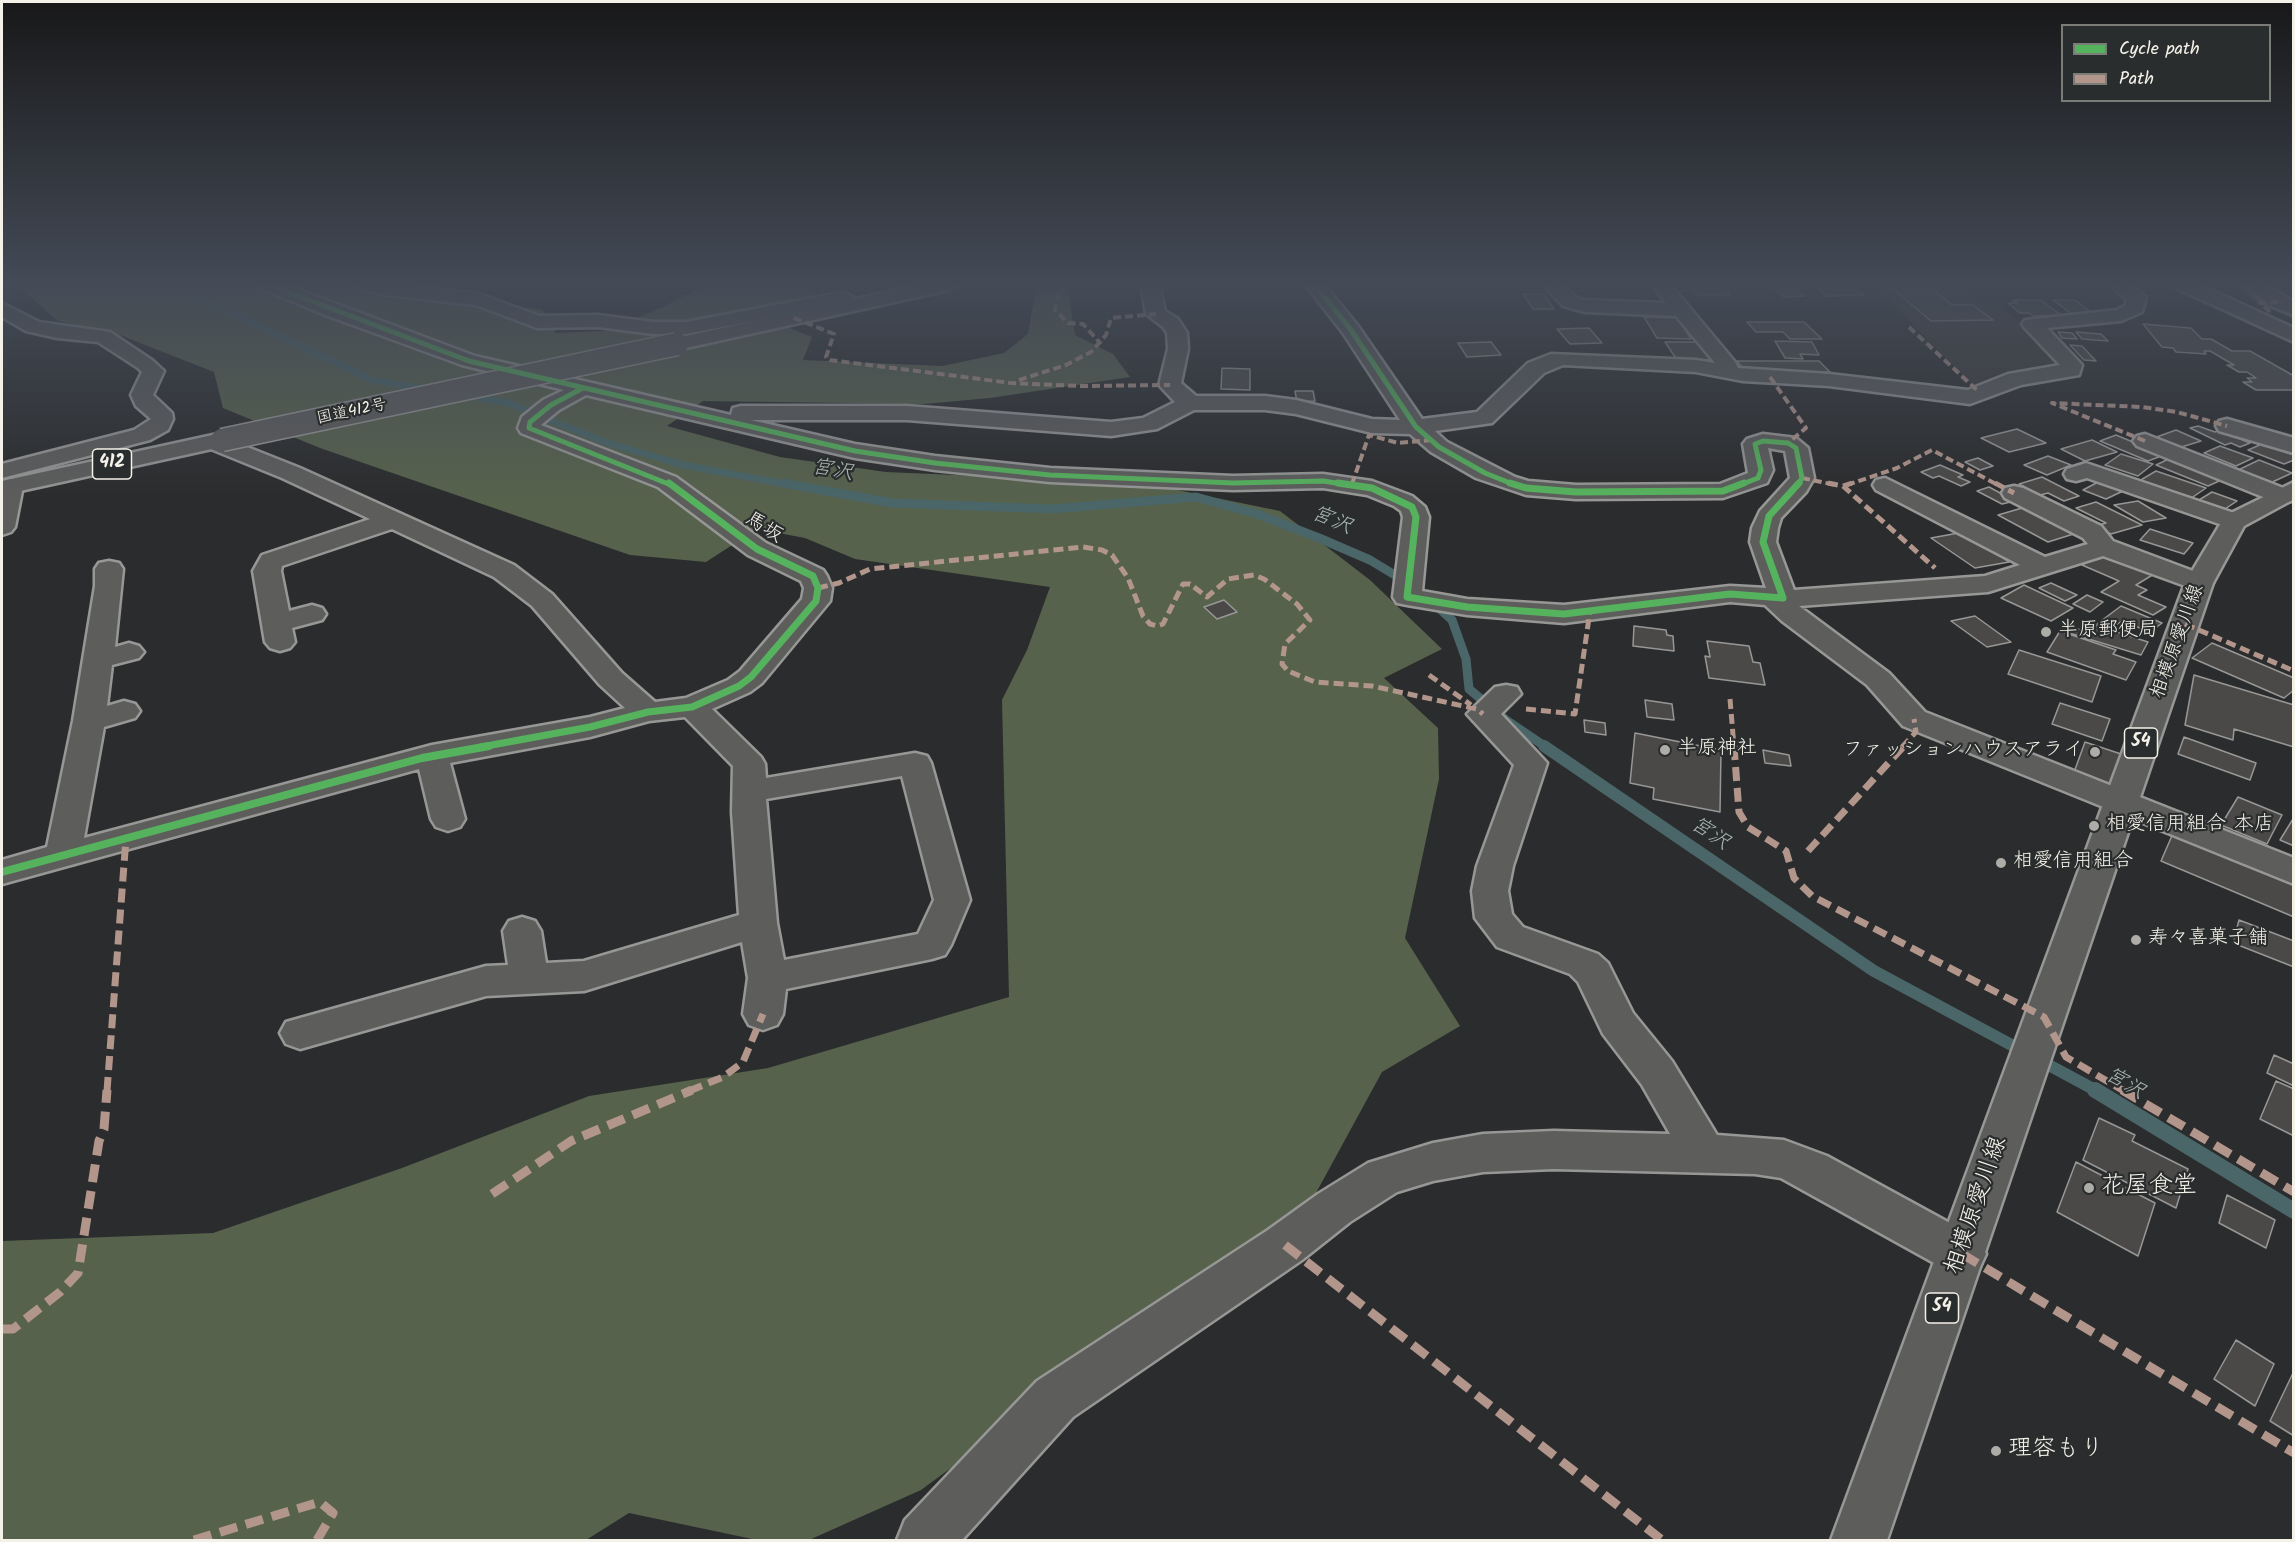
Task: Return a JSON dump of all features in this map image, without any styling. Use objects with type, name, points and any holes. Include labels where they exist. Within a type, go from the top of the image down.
[{"type":"main road","points":[[2,527],[5,482],[142,435],[160,425],[161,413],[144,401],[142,395],[153,371],[133,356]]},
{"type":"main road","points":[[453,356],[834,446],[935,463],[1050,475],[1233,483],[1323,481],[1372,488],[1403,501],[1412,507],[1416,517],[1407,597],[1467,607],[1564,614],[1730,594],[1778,598],[1958,587],[1988,584],[2104,547]]},
{"type":"main road","name":"国道412号","points":[[5,482],[218,441],[620,356]]},
{"type":"main road","points":[[1176,356],[1170,385],[1190,404]]},
{"type":"main road","points":[[1368,356],[1416,427],[1439,447],[1485,473],[1526,488],[1576,492],[1723,491],[1758,478],[1761,470],[1755,444],[1762,441],[1788,443],[1796,448],[1802,478],[1797,487],[1769,516],[1763,542],[1778,598],[1792,615],[1878,679],[1914,719],[2294,872]]},
{"type":"main road","points":[[1720,356],[1728,366],[1723,370]]},
{"type":"main road","points":[[700,413],[907,413],[1129,429],[1149,424],[1190,404],[1265,403],[1317,411],[1372,426],[1416,427],[1484,418],[1536,368],[1551,360],[1614,360],[1723,370],[1743,375],[1829,380],[1970,397],[2016,379],[2071,370],[2071,365],[2062,356]]},
{"type":"main road","name":"馬坂","points":[[583,387],[551,405],[530,422],[529,428],[667,482],[757,549],[813,576],[818,588],[816,601],[751,677],[739,687],[692,707]]},
{"type":"main road","points":[[970,416],[979,412],[1029,413]]},
{"type":"main road","points":[[2227,426],[2294,446]]},
{"type":"main road","points":[[218,441],[504,571],[542,600],[611,679],[648,712]]},
{"type":"main road","points":[[2145,441],[2288,493]]},
{"type":"main road","points":[[2076,474],[2086,470],[2234,521],[2288,493]]},
{"type":"main road","points":[[1884,484],[2040,566]]},
{"type":"main road","points":[[2014,494],[2092,532],[2104,547],[2199,583]]},
{"type":"main road","points":[[312,614],[279,632],[264,556],[393,520]]},
{"type":"main road","name":"相模原愛川線","points":[[1859,1540],[2199,583],[2234,521]]},
{"type":"main road","points":[[1935,568],[1958,587]]},
{"type":"main road","points":[[63,855],[89,721],[97,660],[118,578]]},
{"type":"main road","points":[[97,660],[129,652]]},
{"type":"main road","points":[[1506,694],[1483,714],[1531,764],[1495,866],[1490,891],[1494,918],[1510,937],[1584,964],[1594,973],[1617,1023],[1657,1073],[1705,1154]]},
{"type":"main road","points":[[2,872],[432,755],[590,727],[648,712],[692,707],[749,764],[751,791],[749,812],[758,923],[768,978],[763,1014]]},
{"type":"main road","points":[[89,721],[123,711]]},
{"type":"main road","points":[[432,755],[448,819]]},
{"type":"main road","points":[[751,791],[915,763],[952,900],[932,945],[768,978]]},
{"type":"main road","points":[[300,1033],[486,981],[584,976],[758,923]]},
{"type":"main road","points":[[522,931],[529,978]]},
{"type":"main road","points":[[925,1540],[1055,1399],[1285,1245],[1334,1208],[1384,1177],[1433,1162],[1483,1153],[1554,1150],[1755,1155],[1793,1162],[1811,1170],[1962,1254]]},
{"type":"shaded area","points":[[1944,356],[2050,356],[2059,366],[1975,388]]},
{"type":"green space","points":[[173,356],[805,356],[803,360],[942,366],[990,356],[1114,356],[1130,377],[990,398],[924,404],[703,401],[667,426],[780,457],[886,472],[1143,483],[1280,511],[1370,580],[1442,649],[1384,678],[1438,728],[1439,779],[1405,938],[1460,1026],[1382,1072],[1310,1204],[921,1490],[809,1540],[757,1540],[629,1513],[586,1540],[2,1540],[2,1241],[213,1233],[402,1168],[589,1096],[768,1068],[1009,997],[1002,700],[1027,650],[1050,587],[855,559],[805,538],[757,529],[706,562],[630,555],[320,448],[223,408],[214,372]]},
{"type":"building","points":[[1674,356],[1709,356],[1712,360],[1677,360]]},
{"type":"building","points":[[1784,356],[1801,356],[1803,359],[1785,358]]},
{"type":"building","points":[[2080,356],[2091,356],[2096,361],[2084,360]]},
{"type":"building","points":[[2219,356],[2259,356],[2294,376],[2294,390],[2256,390],[2243,382],[2252,382],[2247,378],[2256,378],[2227,365],[2234,365]]},
{"type":"building","points":[[1737,361],[1819,361],[1830,372],[1746,372]]},
{"type":"building","points":[[1222,368],[1250,369],[1250,390],[1221,389]]},
{"type":"building","points":[[1295,391],[1313,391],[1315,401],[1297,402]]},
{"type":"building","points":[[2198,426],[2215,432],[2219,430],[2250,443],[2240,447],[2231,443],[2225,445],[2190,428]]},
{"type":"building","points":[[2017,429],[2046,443],[2009,452],[1981,438]]},
{"type":"building","points":[[2176,430],[2201,441],[2175,449],[2151,439]]},
{"type":"building","points":[[2116,435],[2164,455],[2148,461],[2100,441]]},
{"type":"building","points":[[2092,440],[2117,452],[2085,461],[2061,449]]},
{"type":"building","points":[[2262,444],[2294,455],[2294,460],[2284,464],[2248,450]]},
{"type":"building","points":[[2220,446],[2253,458],[2236,466],[2204,453]]},
{"type":"building","points":[[2121,454],[2153,464],[2138,476],[2105,465]]},
{"type":"building","points":[[2048,456],[2071,465],[2047,475],[2024,465]]},
{"type":"building","points":[[2173,457],[2226,478],[2208,486],[2156,465]]},
{"type":"building","points":[[1978,458],[1993,466],[1980,470],[1965,462]]},
{"type":"building","points":[[2259,460],[2292,473],[2268,484],[2234,472]]},
{"type":"building","points":[[1940,465],[1963,475],[1958,477],[1970,482],[1961,486],[1939,476],[1933,478],[1921,472]]},
{"type":"building","points":[[2156,471],[2206,488],[2190,499],[2139,481]]},
{"type":"building","points":[[2042,477],[2079,496],[2064,501],[2048,493],[2040,495],[2019,484]]},
{"type":"building","points":[[2100,481],[2123,491],[2106,499],[2083,490]]},
{"type":"building","points":[[1989,487],[2015,501],[2002,504],[1977,491]]},
{"type":"building","points":[[2212,492],[2237,501],[2225,509],[2199,500]]},
{"type":"building","points":[[2138,501],[2166,518],[2143,522],[2114,505]]},
{"type":"building","points":[[2096,502],[2142,525],[2111,534],[2095,526],[2106,523],[2076,508]]},
{"type":"building","points":[[2029,506],[2080,532],[2048,542],[1998,515]]},
{"type":"building","points":[[2150,529],[2193,543],[2184,554],[2140,540]]},
{"type":"building","points":[[1964,532],[2009,562],[1975,568],[1931,538]]},
{"type":"building","points":[[2102,553],[2154,574],[2136,585],[2147,590],[2138,595],[2166,607],[2153,615],[2101,592],[2119,581],[2082,565]]},
{"type":"building","points":[[2051,583],[2077,595],[2065,601],[2039,588]]},
{"type":"building","points":[[2024,585],[2073,608],[2051,621],[2001,598]]},
{"type":"building","points":[[2087,595],[2103,602],[2090,612],[2073,604]]},
{"type":"building","points":[[1224,600],[1237,612],[1217,619],[1204,607]]},
{"type":"building","points":[[2121,606],[2162,623],[2150,632],[2122,621],[2110,629],[2097,624]]},
{"type":"building","points":[[1975,616],[2011,642],[1987,647],[1951,621]]},
{"type":"building","points":[[2089,623],[2148,642],[2141,655],[2069,633],[2072,627],[2084,631]]},
{"type":"building","points":[[1634,626],[1666,630],[1667,635],[1673,636],[1674,651],[1633,646]]},
{"type":"building","points":[[2060,631],[2116,650],[2113,654],[2136,662],[2126,680],[2047,652]]},
{"type":"building","points":[[1707,641],[1749,646],[1753,662],[1760,663],[1765,685],[1709,678],[1705,656],[1710,657]]},
{"type":"building","points":[[2212,643],[2294,678],[2294,690],[2284,698],[2192,658]]},
{"type":"building","points":[[2019,650],[2101,676],[2092,702],[2008,674]]},
{"type":"building","points":[[2194,675],[2294,705],[2294,747],[2234,729],[2233,740],[2185,725]]},
{"type":"building","points":[[1645,700],[1672,704],[1674,720],[1647,717]]},
{"type":"building","points":[[2060,703],[2110,719],[2102,741],[2052,724]]},
{"type":"building","points":[[1584,720],[1605,723],[1606,735],[1585,732]]},
{"type":"building","points":[[1635,733],[1721,750],[1720,812],[1653,799],[1654,788],[1630,783]]},
{"type":"building","points":[[2184,737],[2256,763],[2250,780],[2178,754]]},
{"type":"building","points":[[2085,742],[2127,756],[2116,790],[2073,775]]},
{"type":"building","points":[[1763,750],[1789,755],[1791,766],[1765,763]]},
{"type":"building","points":[[2238,797],[2282,815],[2267,844],[2221,825]]},
{"type":"building","points":[[2294,819],[2294,846],[2280,840]]},
{"type":"building","points":[[2174,831],[2294,879],[2294,917],[2161,861]]},
{"type":"building","points":[[2239,920],[2294,941],[2294,967],[2233,943]]},
{"type":"building","points":[[2274,1055],[2294,1064],[2294,1086],[2267,1073]]},
{"type":"building","points":[[2276,1081],[2294,1089],[2294,1136],[2260,1119]]},
{"type":"building","points":[[2099,1118],[2135,1135],[2132,1141],[2188,1169],[2176,1208],[2083,1160]]},
{"type":"building","name":"花屋食堂","points":[[2076,1162],[2155,1203],[2138,1256],[2057,1212]]},
{"type":"building","points":[[2227,1195],[2275,1220],[2266,1248],[2219,1223]]},
{"type":"building","points":[[2236,1340],[2274,1364],[2255,1406],[2214,1379]]},
{"type":"building","points":[[2294,1371],[2294,1436],[2270,1421]]},
{"type":"waterway","name":"宮沢","points":[[321,356],[372,380],[431,390]]},
{"type":"waterway","name":"宮沢","points":[[464,395],[508,403],[605,442],[683,465],[791,485]]},
{"type":"waterway","name":"宮沢","points":[[783,483],[892,503],[1052,509],[1196,497],[1257,514],[1319,538],[1370,560],[1408,583]]},
{"type":"waterway","name":"宮沢","points":[[1432,602],[1452,620],[1466,659],[1469,689],[1506,720],[1546,747]]},
{"type":"waterway","name":"宮沢","points":[[1544,746],[1874,971],[2097,1091]]},
{"type":"waterway","name":"宮沢","points":[[2095,1090],[2294,1211]]},
{"type":"marked path","points":[[826,356],[830,360],[948,377],[1011,383],[1082,386],[1170,385]]},
{"type":"marked path","points":[[1019,380],[1066,365],[1083,356]]},
{"type":"marked path","points":[[1940,356],[1979,392]]},
{"type":"marked path","points":[[1770,377],[1806,428],[1788,443]]},
{"type":"marked path","points":[[2145,441],[2052,403],[2142,407],[2177,412],[2227,426]]},
{"type":"marked path","points":[[1352,484],[1369,435],[1398,443],[1431,440]]},
{"type":"marked path","points":[[1843,486],[1897,468],[1932,450],[2014,493]]},
{"type":"marked path","points":[[1802,478],[1843,486],[1935,568]]},
{"type":"marked path","points":[[818,588],[839,583],[870,569],[1083,547],[1102,550],[1112,555],[1128,578],[1143,616],[1150,624],[1157,626],[1163,624],[1183,584],[1190,584],[1201,595],[1207,597],[1228,579],[1254,575],[1264,579],[1297,604],[1310,620],[1285,644],[1282,664],[1288,671],[1315,682],[1372,686],[1477,709],[1483,714]]},
{"type":"marked path","points":[[1526,709],[1575,714],[1590,611]]},
{"type":"marked path","points":[[2185,624],[2294,671]]},
{"type":"marked path","points":[[1429,675],[1471,705]]},
{"type":"marked path","points":[[1730,699],[1739,812],[1748,827],[1786,851],[1794,878],[1812,896],[2044,1017],[2066,1057],[2294,1192]]},
{"type":"marked path","points":[[1808,851],[1916,732],[1914,719]]},
{"type":"marked path","points":[[2,1329],[13,1329],[60,1292],[78,1273],[99,1141],[104,1129],[126,838]]},
{"type":"marked path","points":[[492,1194],[571,1141],[723,1077],[743,1062],[763,1014]]},
{"type":"marked path","points":[[1285,1245],[1662,1540]]},
{"type":"marked path","points":[[1962,1254],[2294,1453]]},
{"type":"marked path","points":[[194,1540],[320,1502],[333,1513],[317,1540]]},
{"type":"cycle path","points":[[455,356],[855,451],[935,463],[1050,475],[1233,483],[1323,481],[1372,488],[1403,501],[1412,507],[1416,517],[1407,597],[1467,607],[1564,614],[1730,594],[1783,598],[1763,542],[1769,516],[1797,487],[1802,478],[1796,448],[1788,443],[1763,441],[1755,444],[1761,470],[1758,478],[1723,491],[1576,492],[1526,488],[1485,473],[1439,447],[1416,427],[1368,356]]},
{"type":"cycle path","points":[[2,872],[422,758],[590,727],[648,712],[692,707],[739,686],[751,677],[816,601],[818,588],[813,576],[757,549],[667,482],[529,428],[530,422],[551,405],[583,388]]},
{"type":"place","name":"半原郵便局","points":[[2046,632]]},
{"type":"place","name":"半原神社","points":[[1665,750]]},
{"type":"place","name":"ファッションハウスアライ","points":[[2095,752]]},
{"type":"place","name":"相愛信用組合 本店","points":[[2094,826]]},
{"type":"place","name":"相愛信用組合","points":[[2001,863]]},
{"type":"place","name":"寿々喜菓子舗","points":[[2136,940]]},
{"type":"place","name":"花屋食堂","points":[[2089,1188]]},
{"type":"place","name":"理容もり","points":[[1996,1451]]}]
